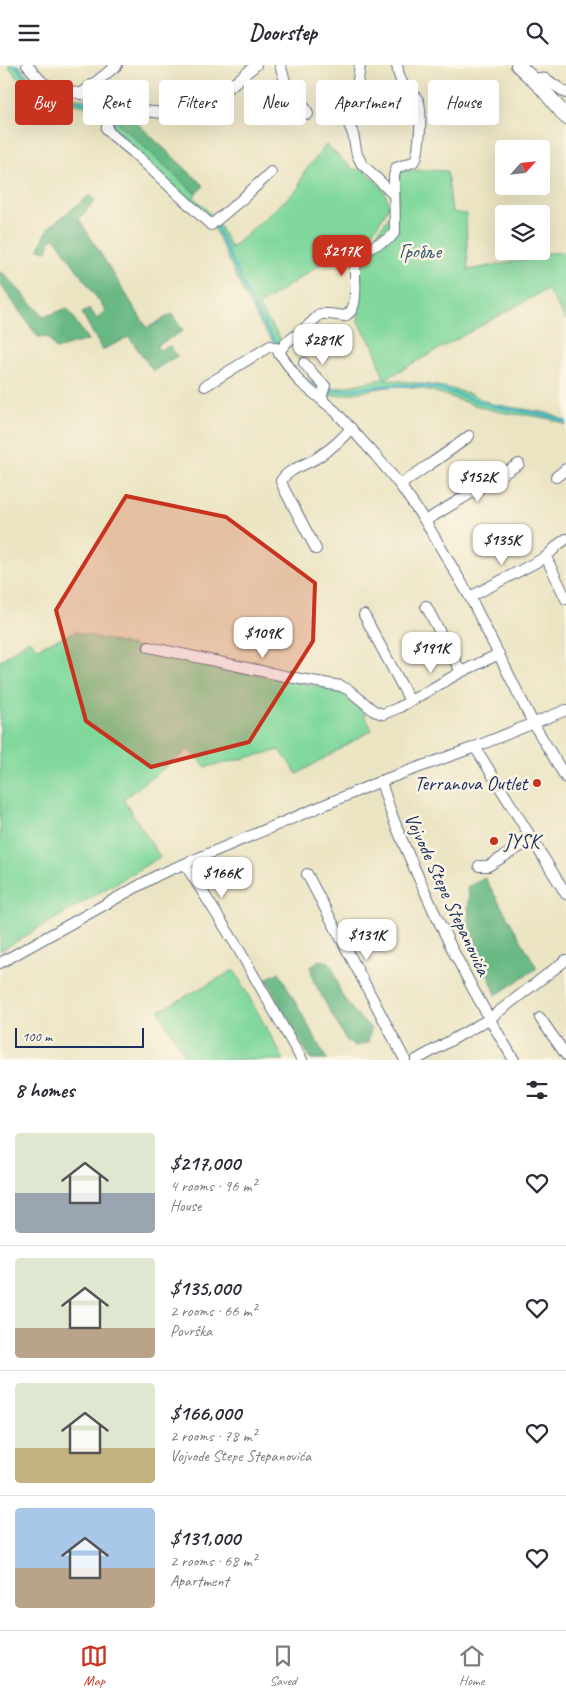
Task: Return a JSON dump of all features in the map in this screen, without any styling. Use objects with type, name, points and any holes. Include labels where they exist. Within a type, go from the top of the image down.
[{"type":"street","points":[[26,65],[42,82],[54,88],[81,94],[117,65]]},
{"type":"street","points":[[149,112],[183,115],[198,111],[256,65]]},
{"type":"street","points":[[280,65],[286,84],[308,114]]},
{"type":"street","points":[[360,65],[355,103],[346,111],[346,117],[362,164],[393,194]]},
{"type":"street","points":[[281,351],[293,336],[300,333],[320,314],[345,316],[353,308],[355,263],[358,254],[390,238],[394,233],[394,177],[396,168],[413,162],[416,159],[420,111],[419,102],[414,94],[408,92],[400,79],[397,65]]},
{"type":"street","points":[[517,67],[534,81],[566,117]]},
{"type":"street","points":[[534,81],[539,78],[546,79],[566,93]]},
{"type":"street","points":[[109,125],[107,129],[110,134],[215,222],[271,171]]},
{"type":"street","points":[[204,386],[270,346],[281,351],[299,381],[324,394]]},
{"type":"street","points":[[304,363],[314,375],[335,411],[400,485],[424,521],[470,597],[533,723],[566,778]]},
{"type":"street","points":[[316,549],[281,481],[283,477],[322,455],[351,428]]},
{"type":"street","points":[[400,485],[444,456],[469,436]]},
{"type":"street","points":[[424,521],[519,463]]},
{"type":"street","points":[[556,477],[566,469]]},
{"type":"street","points":[[470,597],[546,557],[566,539]]},
{"type":"street","points":[[546,557],[566,599]]},
{"type":"street","points":[[426,606],[461,672]]},
{"type":"street","points":[[364,615],[410,701]]},
{"type":"street","points":[[149,647],[289,677],[341,686],[349,690],[374,711],[383,714],[499,654]]},
{"type":"street","points":[[0,963],[158,875],[381,781],[475,747],[566,710]]},
{"type":"street","points":[[475,747],[566,894]]},
{"type":"street","name":"Vojvode Stepe Stepanovića","points":[[381,781],[395,824],[430,905],[489,1019],[514,1060]]},
{"type":"street","points":[[479,866],[488,865],[532,839]]},
{"type":"street","points":[[185,864],[238,948],[302,1060]]},
{"type":"street","points":[[307,874],[404,1060]]},
{"type":"street","points":[[416,1060],[489,1019],[566,960]]},
{"type":"street","points":[[540,1018],[566,1055]]},
{"type":"highlighted area","points":[[126,496],[226,517],[315,583],[313,641],[249,742],[151,767],[86,721],[56,610]]},
{"type":"green space","points":[[8,65],[19,65],[32,80],[19,80]]},
{"type":"green space","points":[[73,97],[83,99],[83,106],[73,104]]},
{"type":"green space","points":[[113,125],[120,125],[196,194],[194,197],[214,217],[209,220],[111,127]]},
{"type":"green space","points":[[120,125],[139,125],[204,186],[196,194]]},
{"type":"green space","points":[[326,145],[353,169],[364,170],[382,187],[389,207],[377,226],[362,243],[353,261],[340,251],[258,306],[282,341],[278,348],[250,305],[213,226],[218,223],[231,248],[298,189],[303,174]]},
{"type":"green space","name":"Гробље","points":[[399,171],[447,171],[452,212],[466,214],[468,270],[523,260],[550,260],[550,253],[566,252],[566,320],[547,289],[385,379],[445,387],[470,394],[492,404],[548,413],[566,421],[566,425],[539,417],[492,410],[432,391],[404,386],[324,396],[328,387],[336,388],[384,379],[374,347],[358,322],[361,266],[363,266],[368,244],[398,203]]},
{"type":"green space","points":[[90,195],[95,201],[79,219],[147,328],[172,314],[183,331],[156,346],[160,350],[170,346],[177,356],[153,371],[129,337],[102,350],[82,313],[90,309],[97,319],[106,311],[55,238],[51,239],[47,251],[39,249],[48,228]]},
{"type":"green space","points":[[0,272],[44,317],[67,308],[88,340],[56,349],[48,337],[38,337],[0,284]]},
{"type":"green space","points":[[75,632],[226,669],[333,689],[358,702],[372,730],[297,774],[280,750],[206,767],[189,749],[123,799],[160,857],[0,951],[0,661],[29,640],[37,648]]},
{"type":"green space","points":[[485,878],[537,968],[496,995],[468,922],[469,895],[467,887]]},
{"type":"green space","points":[[319,960],[329,962],[344,998],[371,1029],[368,1043],[354,1046],[346,1040],[313,980],[311,967]]},
{"type":"green space","points":[[234,970],[284,1060],[187,1060],[159,1011]]},
{"type":"green space","points":[[279,972],[327,1060],[311,1060],[266,979]]},
{"type":"waterway","points":[[16,65],[29,83],[41,93],[55,98],[83,102]]},
{"type":"waterway","points":[[112,125],[125,139]]},
{"type":"waterway","points":[[216,226],[256,311],[277,345]]},
{"type":"waterway","points":[[302,377],[320,389]]},
{"type":"waterway","points":[[326,390],[396,385],[423,386],[445,390],[494,406],[542,415],[566,422]]},
{"type":"place","name":"Terranova Outlet","points":[[537,783]]},
{"type":"place","name":"JYSK","points":[[494,841]]}]
